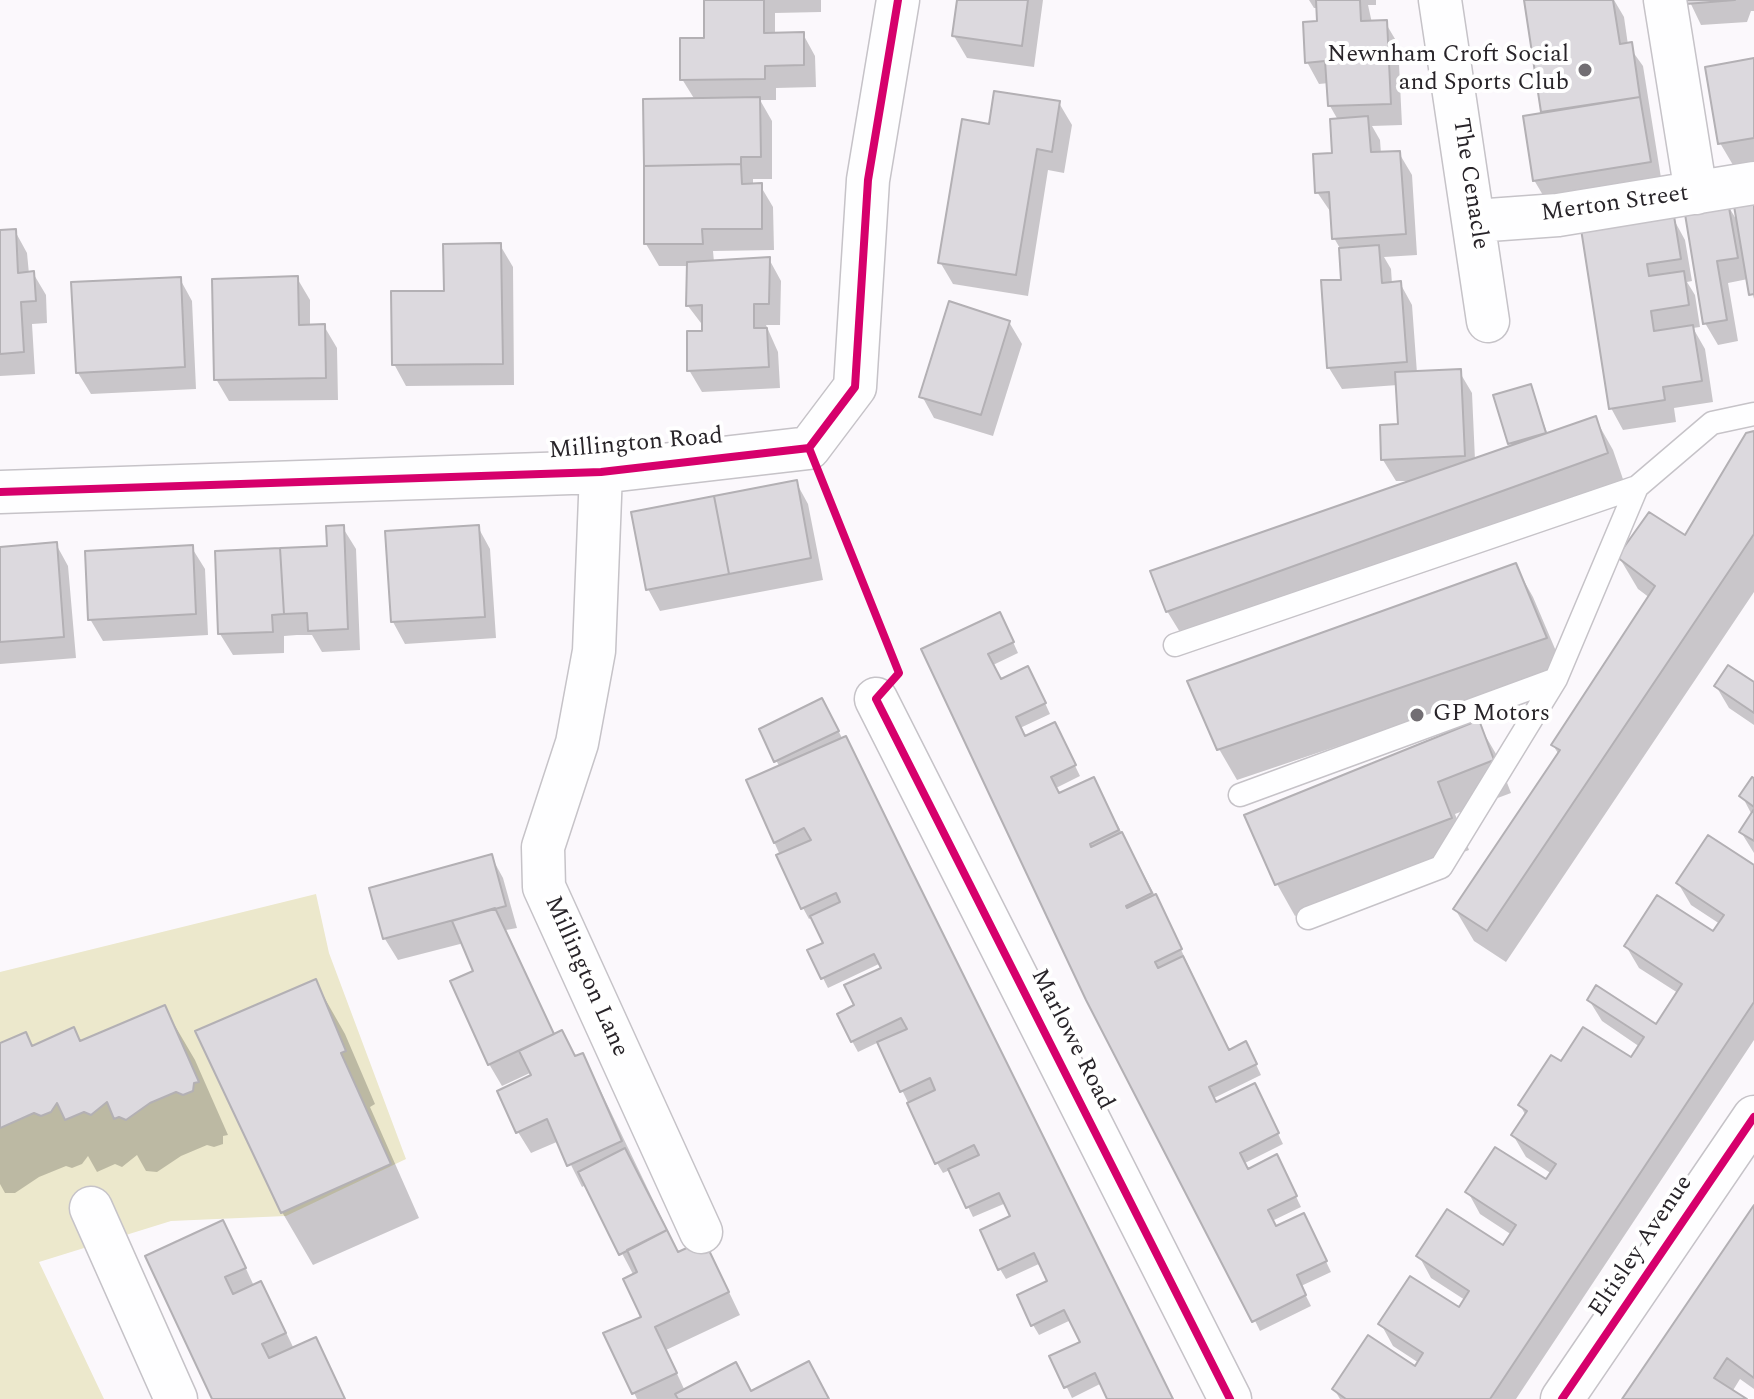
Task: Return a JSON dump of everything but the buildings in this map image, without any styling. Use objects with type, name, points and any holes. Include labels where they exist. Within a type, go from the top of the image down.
[{"type":"street","name":"Millington Road","points":[[0,492],[601,472],[809,448],[855,387],[868,180],[898,0]]},
{"type":"street","name":"The Cenacle","points":[[1440,0],[1488,321]]},
{"type":"street","points":[[1665,0],[1696,193]]},
{"type":"street","name":"Merton Street","points":[[1475,221],[1558,215],[1754,183]]},
{"type":"street","name":"Millington Lane","points":[[601,472],[594,651],[577,743],[543,847],[544,887],[701,1232]]},
{"type":"street","name":"Marlowe Road","points":[[876,699],[1230,1399]]},
{"type":"street","name":"Eltisley Avenue","points":[[1562,1399],[1754,1117]]},
{"type":"street","points":[[91,1208],[176,1399]]},
{"type":"lane","points":[[1175,645],[1637,487],[1712,423],[1754,414]]},
{"type":"lane","points":[[1308,918],[1441,867],[1556,679],[1637,487]]},
{"type":"lane","points":[[1240,795],[1556,679]]},
{"type":"shaded area","points":[[316,894],[329,953],[406,1159],[286,1216],[171,1221],[39,1262],[104,1399],[0,1399],[0,972]]},
{"type":"cycle path","points":[[0,492],[601,472],[809,448],[855,387],[868,180],[898,0]]},
{"type":"cycle path","points":[[809,448],[899,673],[876,699],[1230,1399]]},
{"type":"cycle path","points":[[1562,1399],[1754,1117]]},
{"type":"place","name":"Newnham Croft Social and Sports Club","points":[[1585,70]]},
{"type":"place","name":"GP Motors","points":[[1417,715]]}]
